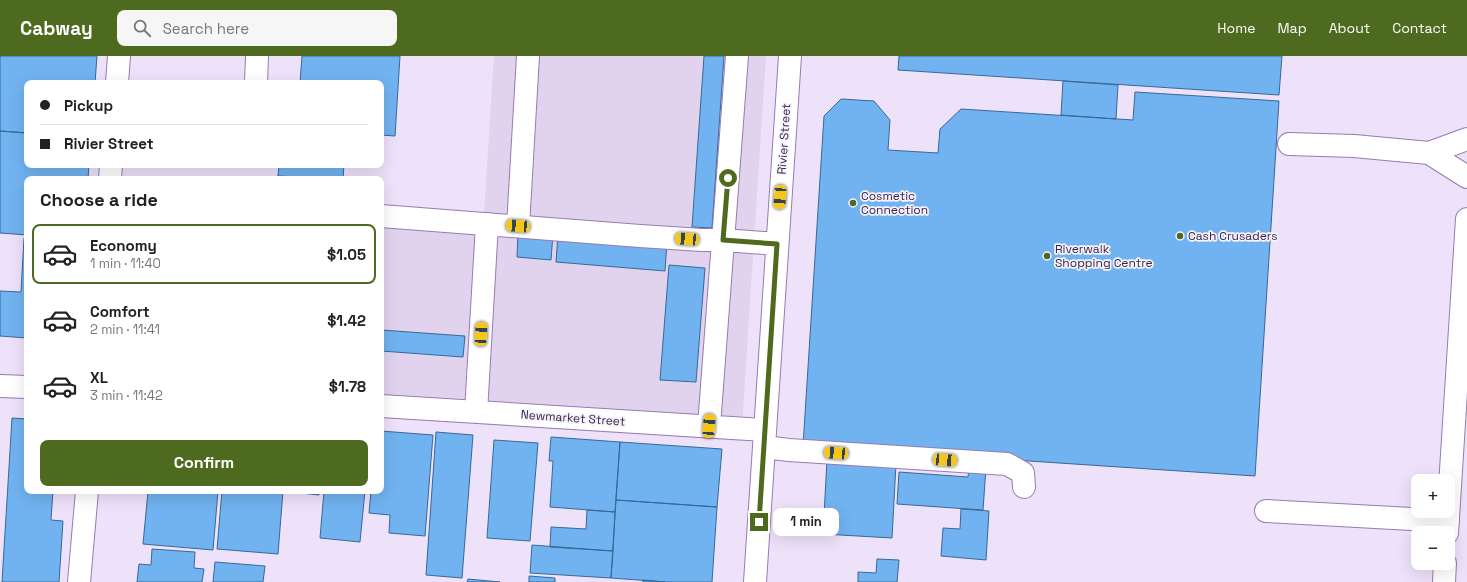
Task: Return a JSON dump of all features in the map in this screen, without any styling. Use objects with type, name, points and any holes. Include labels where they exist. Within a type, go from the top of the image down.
[{"type":"street","points":[[117,80],[118,56]]},
{"type":"street","points":[[256,80],[257,56]]},
{"type":"street","points":[[518,226],[528,56]]},
{"type":"street","points":[[709,426],[737,56]]},
{"type":"street","name":"Rivier Street","points":[[755,582],[790,56]]},
{"type":"street","points":[[1289,144],[1354,146],[1429,153],[1467,139]]},
{"type":"street","points":[[1429,153],[1467,177]]},
{"type":"street","points":[[384,216],[777,244]]},
{"type":"street","points":[[1447,526],[1467,219]]},
{"type":"street","points":[[476,412],[487,224]]},
{"type":"street","points":[[0,386],[24,387]]},
{"type":"street","name":"Newmarket Street","points":[[384,406],[709,426],[764,438],[789,450],[1007,464],[1023,473],[1024,487]]},
{"type":"street","points":[[79,582],[87,494]]},
{"type":"street","points":[[1266,511],[1436,526]]},
{"type":"street","points":[[1444,582],[1445,570]]},
{"type":"shaded area","points":[[494,56],[766,56],[741,441],[384,418],[384,210],[484,216]]},
{"type":"building","points":[[0,56],[97,56],[95,80],[24,80],[24,133],[0,131]]},
{"type":"building","points":[[302,56],[400,56],[395,136],[384,135],[384,80],[300,80]]},
{"type":"building","points":[[704,56],[724,56],[712,228],[692,227]]},
{"type":"building","points":[[899,56],[1282,56],[1279,95],[898,70]]},
{"type":"building","points":[[1063,81],[1118,85],[1116,119],[1061,115]]},
{"type":"building","name":"Riverwalk Shopping Centre","points":[[1135,92],[1279,101],[1255,476],[803,446],[824,116],[841,99],[874,101],[890,120],[888,150],[938,153],[940,129],[961,109],[1133,120]]},
{"type":"building","points":[[0,131],[24,133],[24,168],[89,168],[88,176],[24,176],[24,235],[0,233]]},
{"type":"building","points":[[279,168],[344,168],[343,176],[278,176]]},
{"type":"building","points":[[518,232],[553,234],[551,260],[517,257]]},
{"type":"building","points":[[558,234],[667,242],[665,271],[556,262]]},
{"type":"building","points":[[24,238],[24,338],[0,336],[0,291],[21,292]]},
{"type":"building","points":[[669,265],[705,268],[696,382],[660,380]]},
{"type":"building","points":[[384,330],[465,336],[463,357],[384,351]]},
{"type":"building","points":[[12,418],[24,419],[24,494],[53,494],[51,520],[63,521],[59,582],[2,582]]},
{"type":"building","points":[[384,431],[433,435],[425,536],[389,533],[390,515],[369,513],[371,494],[384,494]]},
{"type":"building","points":[[436,432],[473,435],[462,578],[426,575]]},
{"type":"building","points":[[551,437],[620,442],[615,512],[550,507],[553,461],[549,461]]},
{"type":"building","points":[[494,440],[538,443],[530,541],[487,538]]},
{"type":"building","points":[[620,442],[722,449],[717,507],[616,500]]},
{"type":"building","points":[[827,460],[896,464],[892,538],[823,534]]},
{"type":"building","points":[[969,467],[986,468],[983,510],[897,504],[899,472],[968,477]]},
{"type":"building","points":[[148,494],[218,494],[213,550],[143,544]]},
{"type":"building","points":[[222,494],[283,494],[278,554],[217,549]]},
{"type":"building","points":[[324,494],[365,494],[360,542],[320,538]]},
{"type":"building","points":[[616,500],[717,507],[712,582],[665,582],[611,578]]},
{"type":"building","points":[[961,509],[989,511],[986,560],[941,556],[943,528],[960,529]]},
{"type":"building","points":[[587,510],[615,512],[613,551],[550,547],[551,527],[586,529]]},
{"type":"building","points":[[532,545],[613,551],[611,578],[530,573]]},
{"type":"building","points":[[152,549],[195,552],[194,568],[204,569],[202,582],[137,582],[139,564],[151,565]]},
{"type":"building","points":[[877,559],[899,560],[897,582],[858,582],[858,572],[876,573]]},
{"type":"building","points":[[215,562],[265,566],[263,582],[213,582]]},
{"type":"building","points":[[529,576],[555,578],[555,582],[529,582]]},
{"type":"building","points":[[468,579],[500,582],[467,582]]},
{"type":"building","points":[[643,580],[665,582],[643,582]]},
{"type":"place","name":"Cosmetic Connection","points":[[853,203]]},
{"type":"place","name":"Cash Crusaders","points":[[1180,236]]},
{"type":"place","name":"Riverwalk Shopping Centre","points":[[1047,256]]},
{"type":"route","points":[[728,178],[723,240],[777,244],[759,522]]}]
